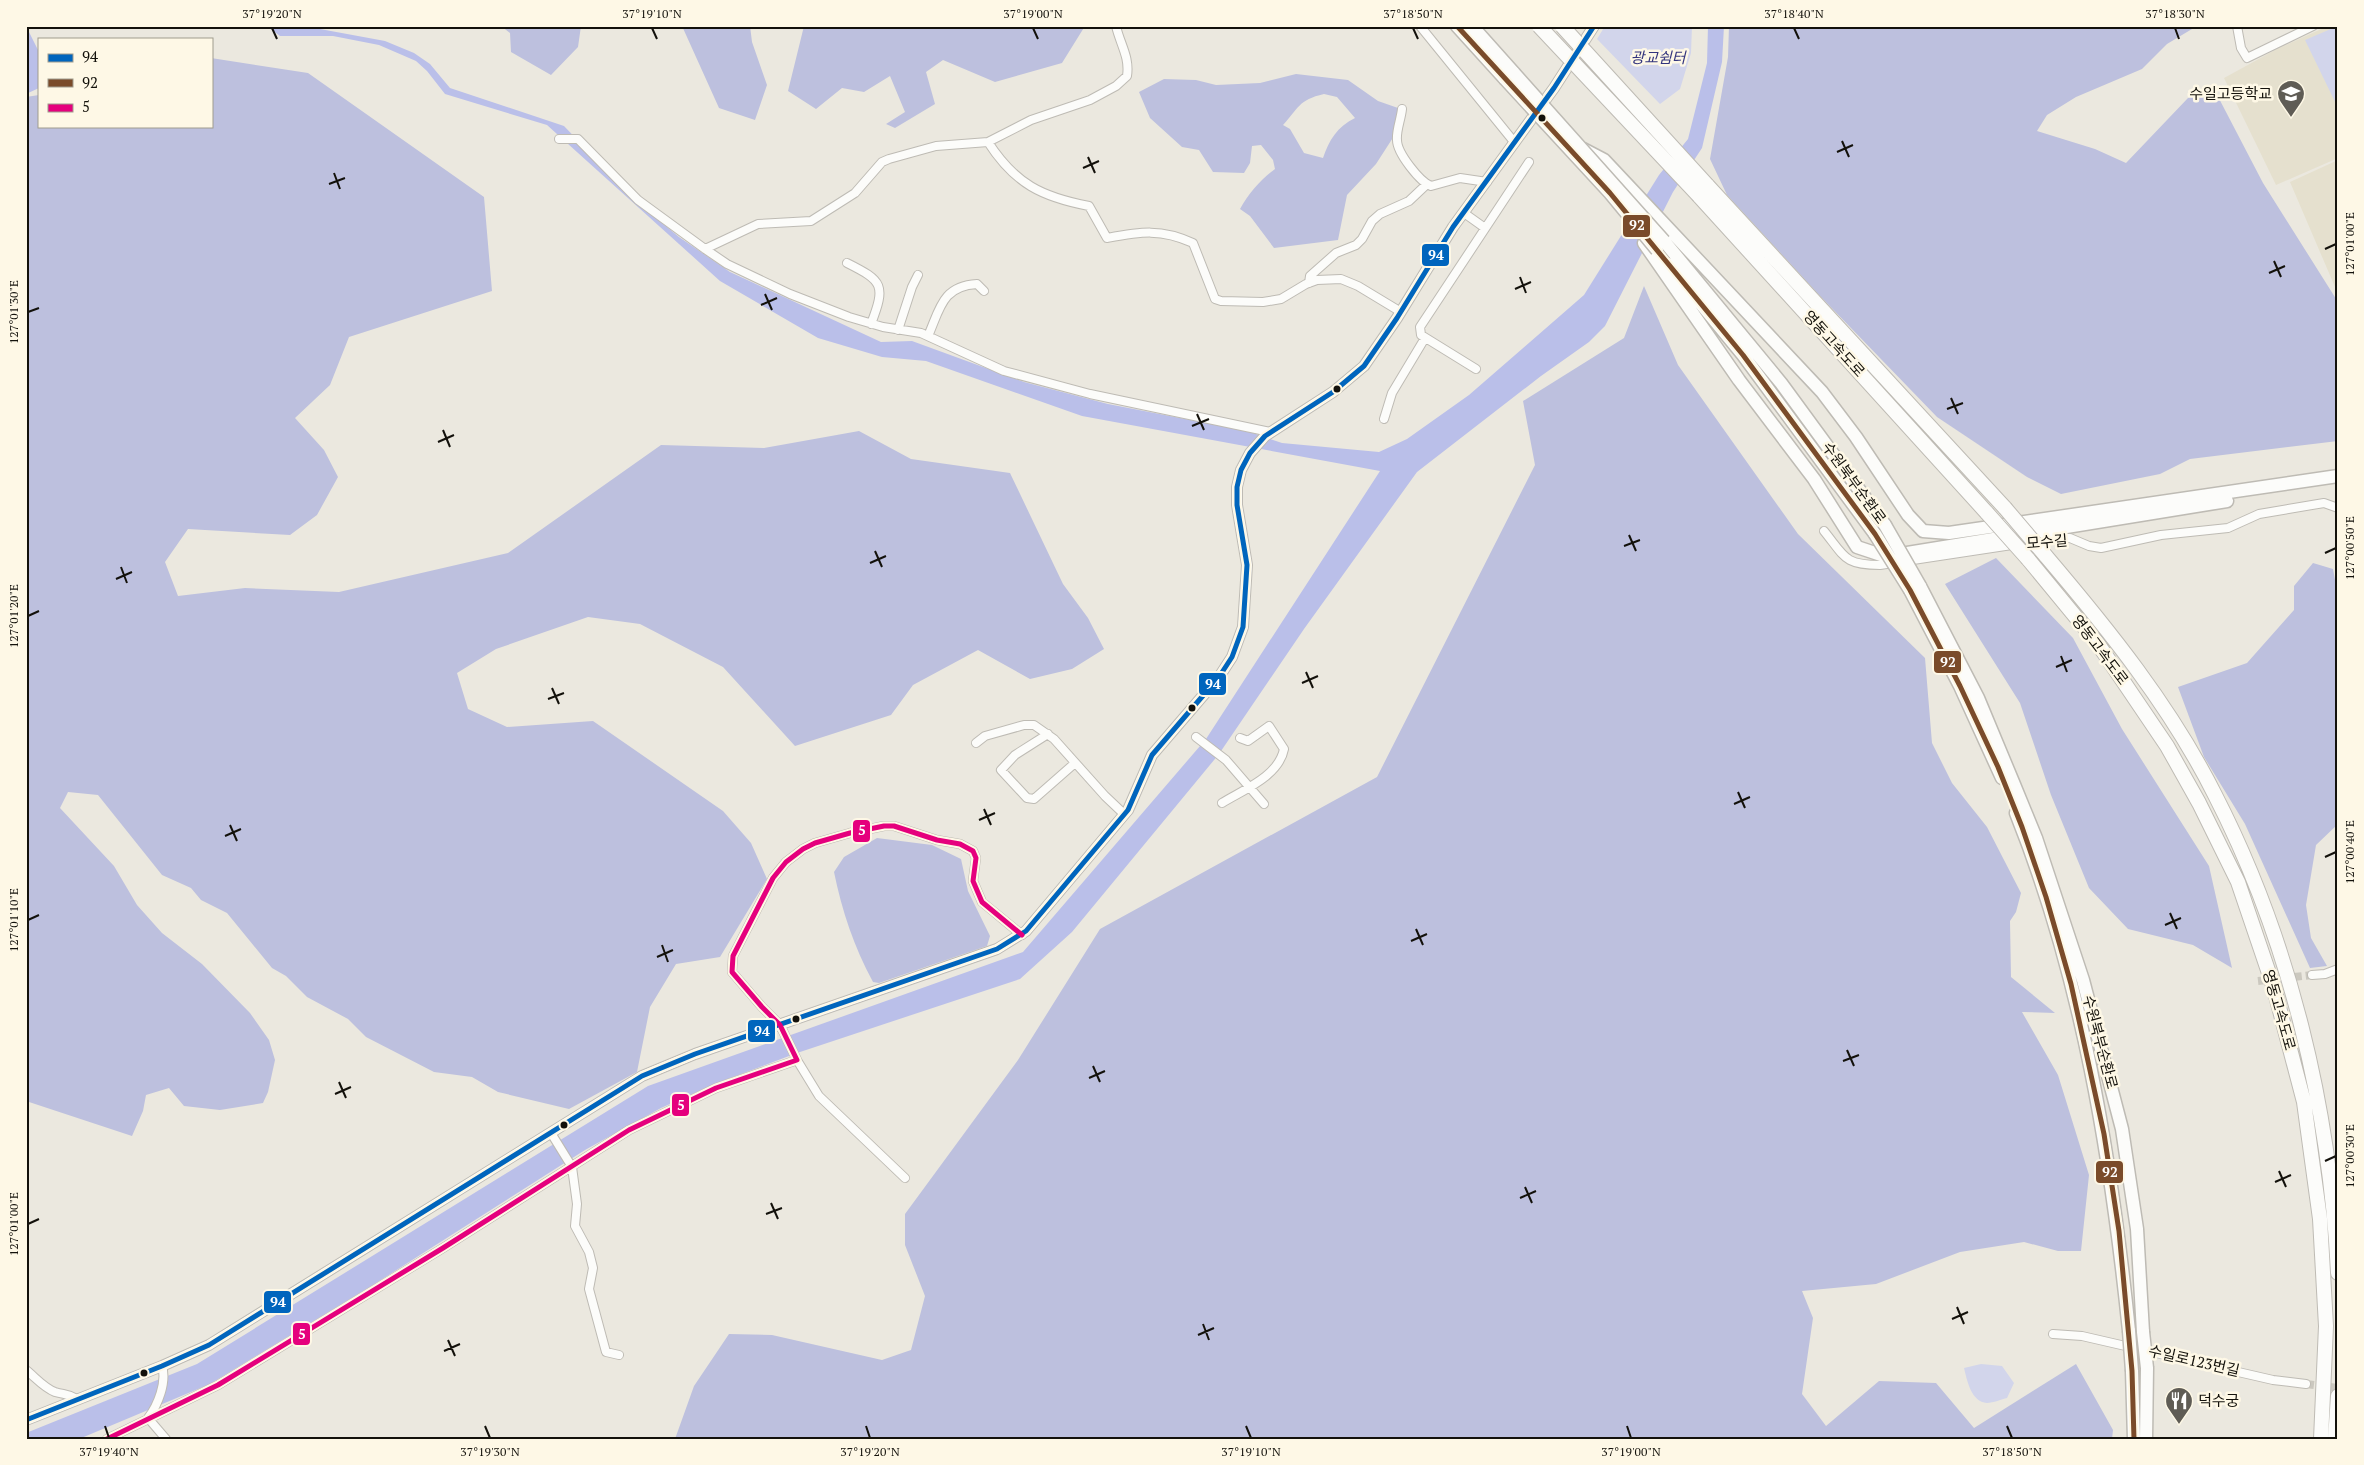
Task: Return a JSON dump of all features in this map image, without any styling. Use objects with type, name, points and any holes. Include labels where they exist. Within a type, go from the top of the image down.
[{"type":"highway","name":"수원북부순환로","points":[[1457,26],[1510,76],[1582,149],[1661,245],[1782,383],[1885,525],[1998,767],[2022,827],[2046,897],[2072,984],[2104,1134],[2119,1231],[2132,1370],[2134,1439]]},
{"type":"highway","name":"수원북부순환로","points":[[1472,26],[1510,76],[1610,194],[1661,245],[1915,588],[1978,698],[2036,838],[2083,980],[2122,1129],[2136,1221],[2147,1368],[2146,1439]]},
{"type":"highway","name":"영동고속도로","points":[[1539,26],[1703,190],[2005,508],[2110,631],[2179,732],[2214,793],[2254,876],[2290,987],[2317,1096],[2336,1222],[2338,1273]]},
{"type":"highway","name":"영동고속도로","points":[[1562,26],[1703,190],[2028,559],[2098,644],[2167,746],[2199,803],[2238,882],[2274,988],[2304,1102],[2320,1219],[2326,1326],[2321,1439]]},
{"type":"highway","points":[[1661,245],[1822,392],[1856,437],[1908,515],[1923,531],[1949,533],[2338,476]]},
{"type":"highway","points":[[1661,245],[1739,380],[1814,479],[1857,547],[1884,556],[1895,555],[2338,482]]},
{"type":"highway","points":[[2335,1439],[2338,1396]]},
{"type":"street","points":[[705,249],[758,224],[811,221],[855,193],[882,162],[889,159],[936,146],[988,142],[1030,120],[1090,100],[1124,81],[1128,66],[1125,47],[1116,26]]},
{"type":"street","points":[[1420,26],[1515,143]]},
{"type":"street","points":[[26,1420],[78,1399],[163,1370],[209,1345],[552,1136],[626,1085],[658,1069],[782,1028],[997,949],[1022,935],[1124,814],[1152,755],[1219,677],[1236,649],[1244,613],[1247,565],[1237,489],[1241,470],[1250,453],[1268,434],[1334,392],[1364,366],[1464,213],[1554,88],[1594,26]]},
{"type":"street","points":[[2237,26],[2241,48],[2247,58],[2313,26]]},
{"type":"street","points":[[1402,109],[1396,140],[1399,149],[1417,178],[1427,184],[1439,184],[1460,178],[1487,182]]},
{"type":"street","points":[[559,139],[578,139],[638,200],[705,249],[727,264],[790,294],[871,324],[928,336],[1004,371],[1090,394],[1268,434]]},
{"type":"street","points":[[988,142],[999,158],[1021,181],[1058,200],[1090,206],[1107,238],[1152,231],[1179,237],[1193,243],[1215,299],[1221,302],[1263,302],[1280,299],[1309,283],[1341,279],[1358,286],[1401,312]]},
{"type":"street","points":[[1476,369],[1420,335],[1420,327],[1529,162]]},
{"type":"street","points":[[1309,283],[1310,276],[1336,253],[1356,244],[1362,239],[1372,220],[1416,196],[1427,184]]},
{"type":"street","points":[[1464,213],[1485,228]]},
{"type":"street","points":[[847,263],[871,275],[880,289],[878,305],[871,324]]},
{"type":"street","points":[[898,330],[912,287],[918,275]]},
{"type":"street","points":[[928,336],[945,297],[950,292],[967,285],[977,284],[984,290]]},
{"type":"street","points":[[1384,420],[1392,393],[1407,364],[1425,338]]},
{"type":"street","name":"모수길","points":[[1824,531],[1848,560],[1858,565],[1880,565],[2059,538],[2070,538],[2089,546],[2101,548],[2161,535],[2228,528],[2259,514],[2324,503],[2338,508]]},
{"type":"street","points":[[976,743],[985,736],[1024,725],[1034,725],[1048,734],[1124,814]]},
{"type":"street","points":[[1222,803],[1249,787],[1275,766],[1282,756],[1284,749],[1269,726],[1248,741],[1240,738]]},
{"type":"street","points":[[1048,734],[1014,755],[1001,770],[1027,798],[1034,799],[1075,762]]},
{"type":"street","points":[[1198,739],[1223,758],[1264,804]]},
{"type":"street","points":[[905,1178],[819,1096],[796,1058],[782,1028],[732,972],[733,956],[778,870],[803,849],[815,843],[850,833],[894,826],[937,840],[960,844],[973,851],[976,858],[973,881],[982,902],[1022,935]]},
{"type":"street","points":[[2312,975],[2325,974],[2338,969]]},
{"type":"street","points":[[107,1439],[218,1385],[608,1142],[664,1112],[716,1088],[796,1058]]},
{"type":"street","points":[[552,1136],[571,1166],[577,1204],[575,1226],[589,1252],[593,1268],[589,1289],[602,1343],[606,1352],[619,1355]]},
{"type":"street","name":"수일로123번길","points":[[2053,1334],[2082,1336],[2272,1380],[2306,1384]]},
{"type":"street","points":[[26,1370],[45,1387],[56,1392],[67,1392],[78,1399]]},
{"type":"street","points":[[148,1418],[154,1410],[163,1370]]},
{"type":"street","points":[[148,1418],[166,1439]]},
{"type":"shaded area","points":[[26,26],[38,50],[38,88],[26,94]]},
{"type":"shaded area","points":[[267,26],[320,29],[385,41],[414,53],[430,64],[450,88],[564,126],[639,204],[679,237],[730,272],[881,342],[912,341],[1024,382],[1108,404],[1247,431],[1282,443],[1379,452],[1407,439],[1469,395],[1584,295],[1659,175],[1688,139],[1707,63],[1708,26],[1724,26],[1722,62],[1702,148],[1673,192],[1605,326],[1589,342],[1541,376],[1417,472],[1304,629],[1219,754],[1072,932],[1020,979],[797,1053],[717,1083],[661,1108],[585,1150],[373,1285],[210,1384],[79,1439],[26,1439],[26,1433],[197,1364],[648,1086],[1023,952],[1206,739],[1380,471],[1082,416],[926,361],[882,357],[818,338],[720,281],[547,125],[445,94],[427,71],[416,61],[379,45],[333,36],[280,36]]},
{"type":"shaded area","points":[[501,26],[581,26],[578,47],[551,75],[511,52],[510,33]]},
{"type":"shaded area","points":[[682,26],[750,26],[752,42],[767,85],[755,120],[719,108]]},
{"type":"shaded area","points":[[804,26],[1085,26],[1062,63],[995,82],[943,60],[926,72],[935,104],[895,128],[886,124],[905,112],[890,76],[864,92],[842,88],[816,109],[788,91]]},
{"type":"shaded area","points":[[1729,26],[2197,26],[2167,44],[2142,69],[2076,97],[2047,115],[2037,131],[2095,149],[2126,163],[2188,98],[2213,87],[2263,183],[2338,302],[2338,441],[2190,459],[2160,474],[2061,494],[2027,477],[1937,417],[1821,297],[1727,195],[1710,159],[1728,57]]},
{"type":"shaded area","name":"수일고등학교","points":[[2328,26],[2338,26],[2338,158],[2276,185],[2224,78],[2277,49]]},
{"type":"shaded area","points":[[212,58],[308,73],[484,197],[492,291],[349,337],[330,385],[295,418],[324,450],[338,477],[317,515],[290,535],[188,529],[165,562],[178,596],[245,588],[339,592],[508,553],[661,445],[764,448],[859,431],[911,459],[1010,473],[1063,584],[1088,618],[1104,649],[1072,669],[1030,679],[978,650],[913,685],[891,715],[795,746],[723,667],[640,624],[588,617],[496,649],[457,673],[468,709],[507,727],[593,721],[723,811],[751,843],[767,879],[720,957],[676,964],[650,1007],[637,1072],[569,1109],[498,1092],[472,1077],[434,1072],[366,1037],[348,1019],[307,997],[286,976],[272,968],[227,913],[201,900],[191,888],[162,875],[98,795],[68,792],[60,808],[114,866],[137,905],[162,933],[202,964],[250,1013],[269,1040],[275,1060],[268,1092],[263,1103],[220,1110],[184,1106],[169,1088],[146,1095],[143,1111],[132,1136],[26,1101],[26,97],[38,95],[38,128],[212,128]]},
{"type":"shaded area","points":[[1296,74],[1348,80],[1378,101],[1398,108],[1396,133],[1376,164],[1347,195],[1338,240],[1274,248],[1250,216],[1240,209],[1255,187],[1275,169],[1273,160],[1261,145],[1252,146],[1250,163],[1244,173],[1213,172],[1199,150],[1182,147],[1150,118],[1139,92],[1164,79],[1196,80],[1216,85],[1260,83]],"holes":[[[1324,94],[1337,97],[1355,118],[1334,135],[1323,158],[1304,153],[1290,129],[1283,125],[1300,105],[1309,99]]]},
{"type":"shaded area","points":[[2338,160],[2338,294],[2290,182]]},
{"type":"shaded area","points":[[1644,286],[1678,365],[1798,534],[1925,658],[1932,743],[1952,783],[1987,827],[2021,893],[2016,912],[2010,921],[2011,977],[2055,1013],[2022,1012],[2058,1075],[2089,1175],[2081,1251],[2058,1251],[2024,1242],[1960,1252],[1876,1284],[1802,1291],[1813,1318],[1802,1394],[1826,1426],[1879,1381],[1936,1383],[1974,1428],[2076,1364],[2113,1430],[2112,1439],[675,1439],[694,1386],[729,1334],[772,1335],[882,1360],[911,1350],[925,1296],[905,1245],[905,1214],[1018,1060],[1100,929],[1377,777],[1535,465],[1523,401],[1624,338]]},
{"type":"shaded area","points":[[1996,558],[2073,638],[2122,729],[2209,866],[2232,968],[2193,945],[2128,929],[2089,888],[2051,795],[2020,703],[1945,584]]},
{"type":"shaded area","points":[[2313,563],[2333,569],[2338,596],[2338,824],[2316,845],[2306,905],[2311,938],[2327,966],[2310,968],[2245,824],[2204,757],[2178,687],[2247,663],[2294,610],[2294,586]]},
{"type":"shaded area","points":[[877,838],[932,845],[961,859],[968,891],[990,936],[987,946],[879,983],[873,982],[849,928],[834,872],[844,857]]},
{"type":"green space","name":"광교쉼터","points":[[1605,26],[1692,26],[1691,53],[1680,89],[1660,104],[1597,39]]},
{"type":"green space","points":[[2338,26],[2338,108],[2305,40]]},
{"type":"green space","points":[[1981,1364],[2002,1366],[2014,1383],[2007,1398],[1987,1403],[1982,1402],[1973,1395],[1964,1368]]},
{"type":"tunnel","points":[[2258,981],[2312,975]]},
{"type":"tunnel","points":[[2306,1384],[2338,1388]]},
{"type":"transit line","name":"92","points":[[1457,26],[1610,193],[1743,355],[1875,534],[1910,590],[1960,686],[1998,767],[2022,827],[2046,897],[2071,984],[2104,1134],[2119,1231],[2132,1371],[2134,1439]]},
{"type":"transit line","name":"94","points":[[26,1420],[162,1366],[209,1345],[642,1076],[695,1054],[997,949],[1026,931],[1128,810],[1152,755],[1219,677],[1232,657],[1243,627],[1247,565],[1237,505],[1237,487],[1241,470],[1250,453],[1265,436],[1333,392],[1364,366],[1397,318],[1453,227],[1554,88],[1594,26]]},
{"type":"transit line","name":"5","points":[[107,1439],[218,1385],[443,1248],[629,1130],[716,1088],[797,1060],[780,1025],[732,972],[733,956],[773,878],[786,862],[803,849],[815,843],[850,833],[884,826],[894,826],[937,840],[960,844],[973,851],[976,858],[973,881],[982,902],[1022,935]]},
{"type":"place","name":"수일고등학교","points":[[2291,118]]},
{"type":"place","name":"덕수궁","points":[[2179,1425]]}]
